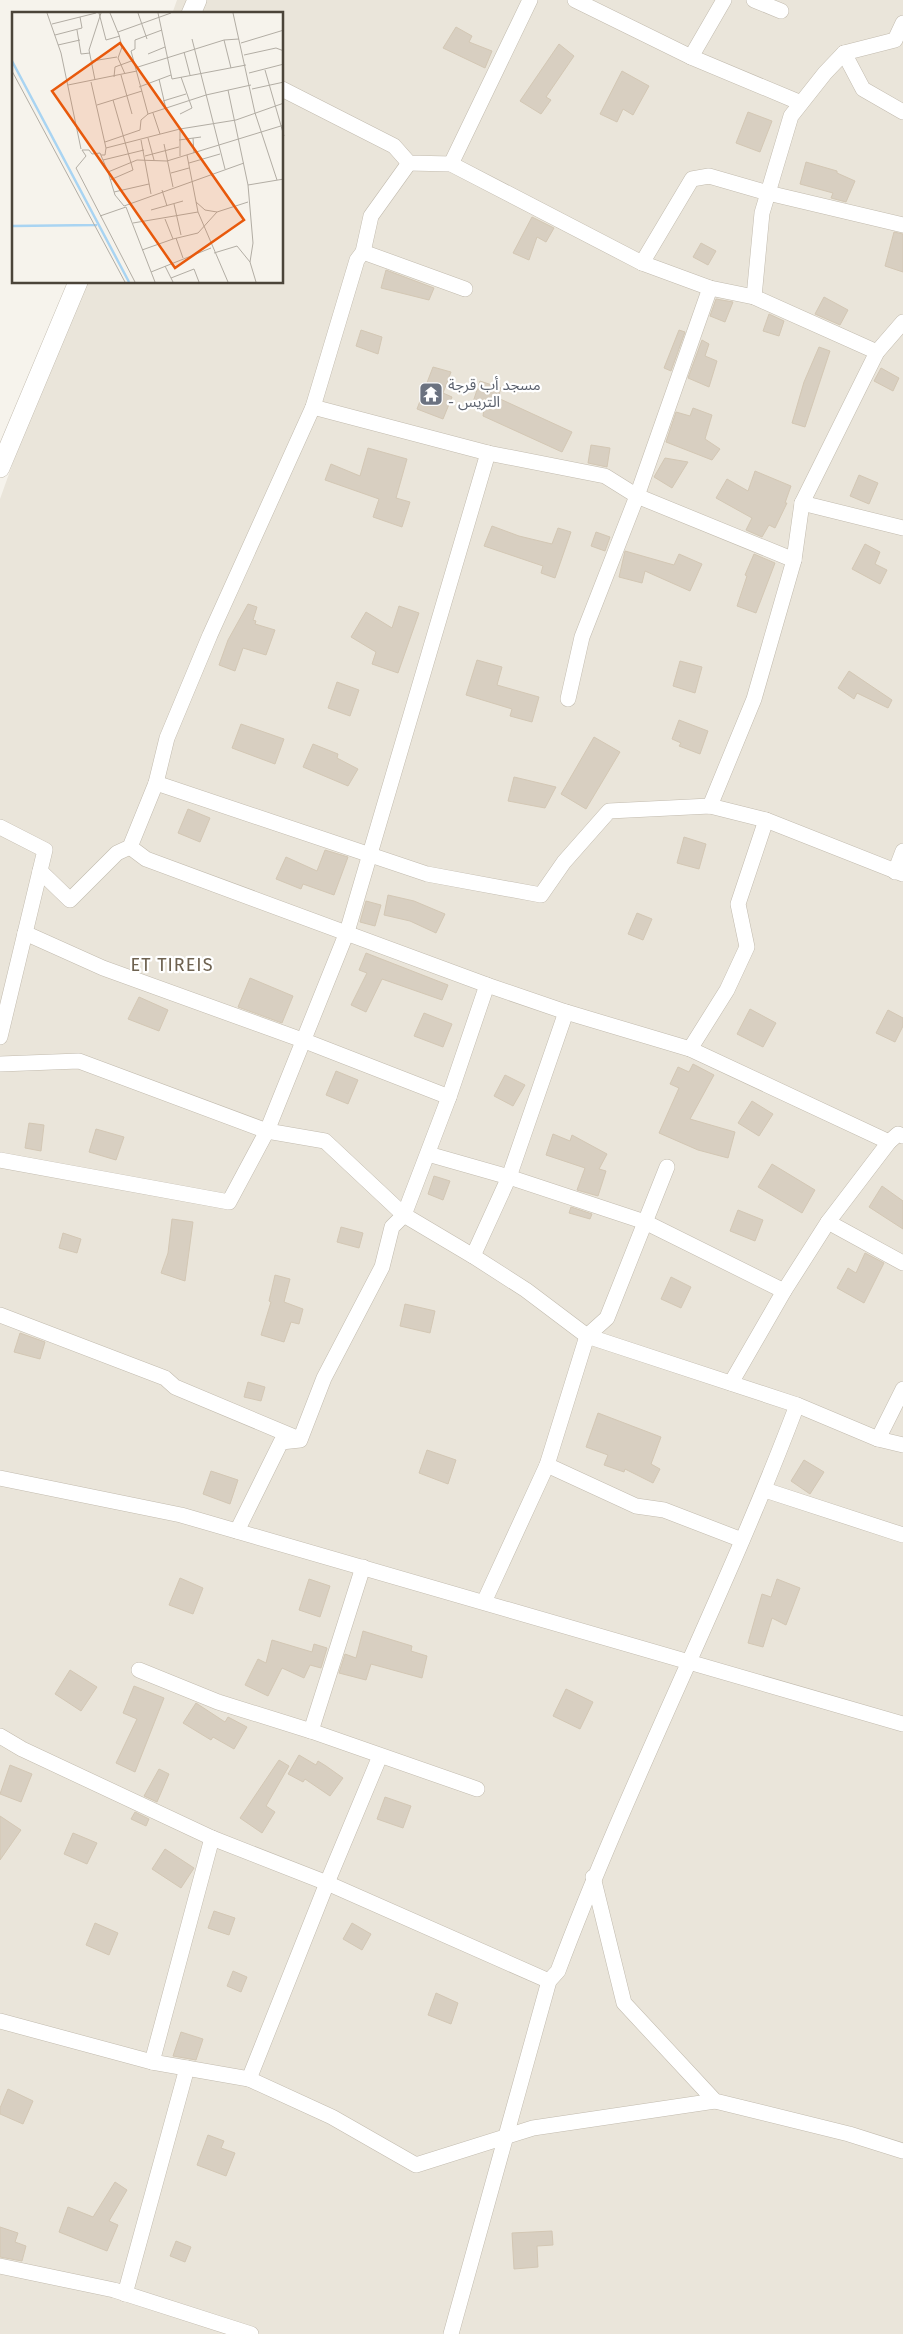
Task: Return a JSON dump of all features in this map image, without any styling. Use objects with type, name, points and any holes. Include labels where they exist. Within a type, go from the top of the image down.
[{"type":"street","points":[[192,12],[197,0]]},
{"type":"street","points":[[451,164],[530,0]]},
{"type":"street","points":[[575,0],[691,57],[802,103]]},
{"type":"street","points":[[691,57],[724,0]]},
{"type":"street","points":[[754,0],[781,11]]},
{"type":"street","points":[[754,297],[762,213],[791,116],[825,73],[844,53],[899,41],[903,23]]},
{"type":"street","points":[[844,53],[863,89],[903,112]]},
{"type":"street","points":[[284,91],[394,146],[409,163],[451,164],[642,263],[710,288],[754,297],[877,352]]},
{"type":"street","points":[[40,870],[70,900],[117,853],[130,847],[156,783],[167,738],[210,635],[313,407],[357,260],[363,252],[371,216],[409,163]]},
{"type":"street","points":[[642,263],[692,179],[709,176],[768,193],[903,225]]},
{"type":"street","points":[[363,252],[465,289]]},
{"type":"street","points":[[0,468],[77,284]]},
{"type":"street","points":[[568,699],[582,637],[637,496],[710,288]]},
{"type":"street","points":[[710,806],[754,699],[794,560],[802,504],[877,352],[903,322]]},
{"type":"street","points":[[313,407],[488,453],[605,476],[637,496],[794,560]]},
{"type":"street","points":[[0,1160],[229,1202],[267,1131],[348,932],[488,453]]},
{"type":"street","points":[[802,504],[903,528]]},
{"type":"street","points":[[156,783],[427,874],[541,895],[564,862],[609,811],[710,806],[766,820],[899,873],[903,851]]},
{"type":"street","points":[[690,1049],[727,990],[747,947],[738,904],[766,820]]},
{"type":"street","points":[[0,827],[45,850],[0,1036]]},
{"type":"street","points":[[130,847],[146,859],[488,984],[566,1012],[690,1049],[898,1135],[828,1222],[784,1291],[731,1383]]},
{"type":"street","points":[[25,933],[103,968],[305,1041],[449,1097]]},
{"type":"street","points":[[300,1440],[324,1378],[382,1267],[392,1227],[404,1215],[449,1097],[488,984]]},
{"type":"street","points":[[473,1256],[508,1177],[566,1012]]},
{"type":"street","points":[[0,1064],[79,1062],[267,1131],[325,1141],[404,1215],[526,1290],[587,1336],[797,1405],[878,1439],[903,1445]]},
{"type":"street","points":[[428,1154],[508,1177],[645,1222],[784,1291]]},
{"type":"street","points":[[484,1602],[547,1465],[587,1336],[607,1318],[667,1167]]},
{"type":"street","points":[[828,1222],[903,1264]]},
{"type":"street","points":[[0,1315],[165,1378],[175,1387],[300,1440]]},
{"type":"street","points":[[878,1439],[903,1389]]},
{"type":"street","points":[[451,2334],[549,1981],[558,1971],[593,1877],[765,1490],[797,1405]]},
{"type":"street","points":[[237,1531],[281,1442],[300,1440]]},
{"type":"street","points":[[547,1465],[636,1506],[664,1510],[742,1540]]},
{"type":"street","points":[[0,1478],[181,1515],[903,1724]]},
{"type":"street","points":[[765,1490],[903,1535]]},
{"type":"street","points":[[311,1731],[363,1568]]},
{"type":"street","points":[[139,1670],[218,1702],[311,1731],[477,1790]]},
{"type":"street","points":[[0,1736],[22,1750],[212,1838],[327,1883],[549,1981]]},
{"type":"street","points":[[249,2079],[380,1756]]},
{"type":"street","points":[[152,2062],[212,1838]]},
{"type":"street","points":[[593,1877],[624,2003],[715,2101]]},
{"type":"street","points":[[0,2021],[152,2062],[249,2079],[332,2117],[416,2165],[533,2128],[715,2101],[849,2134],[903,2150]]},
{"type":"street","points":[[125,2294],[187,2068]]},
{"type":"street","points":[[0,2266],[125,2294],[251,2334]]},
{"type":"shaded area","points":[[177,0],[903,0],[903,2334],[0,2334],[0,499],[77,284],[284,284],[284,12],[173,12]]},
{"type":"building","points":[[456,27],[472,36],[469,42],[492,51],[485,68],[443,48]]},
{"type":"building","points":[[559,44],[574,56],[546,97],[551,100],[541,114],[520,101]]},
{"type":"building","points":[[622,71],[649,86],[633,115],[623,109],[617,122],[600,114]]},
{"type":"building","points":[[748,112],[772,121],[760,152],[736,143]]},
{"type":"building","points":[[806,162],[837,171],[837,173],[855,181],[846,202],[831,198],[833,193],[800,184]]},
{"type":"building","points":[[532,217],[554,228],[546,242],[537,237],[529,260],[513,253]]},
{"type":"building","points":[[894,232],[903,234],[903,272],[885,266]]},
{"type":"building","points":[[701,243],[716,251],[708,265],[693,257]]},
{"type":"building","points":[[386,270],[434,288],[429,300],[381,288]]},
{"type":"building","points":[[824,297],[848,310],[840,325],[815,314]]},
{"type":"building","points":[[716,299],[733,302],[725,322],[710,316]]},
{"type":"building","points":[[769,314],[784,321],[779,336],[763,331]]},
{"type":"building","points":[[361,330],[382,337],[378,354],[356,346]]},
{"type":"building","points":[[679,330],[685,332],[671,371],[664,368]]},
{"type":"building","points":[[702,340],[709,344],[705,356],[717,361],[709,387],[688,378]]},
{"type":"building","points":[[819,347],[830,351],[805,427],[792,423],[804,382]]},
{"type":"building","points":[[433,367],[451,372],[443,393],[452,397],[443,419],[417,409]]},
{"type":"building","points":[[881,368],[899,378],[893,391],[874,381]]},
{"type":"building","points":[[480,381],[501,388],[498,398],[572,432],[562,452],[483,416],[484,409],[472,405]]},
{"type":"building","points":[[693,408],[712,415],[705,439],[720,449],[712,460],[666,442],[676,412],[690,416]]},
{"type":"building","points":[[591,445],[610,448],[607,467],[588,463]]},
{"type":"building","points":[[368,448],[407,459],[396,498],[410,502],[402,527],[373,517],[379,499],[325,480],[331,464],[360,476]]},
{"type":"building","points":[[665,458],[688,462],[672,488],[654,477]]},
{"type":"building","points":[[755,471],[791,486],[785,503],[787,503],[775,528],[769,525],[762,537],[746,530],[752,518],[716,498],[727,479],[748,491]]},
{"type":"building","points":[[859,475],[878,483],[869,504],[850,496]]},
{"type":"building","points":[[492,526],[519,536],[552,544],[558,528],[571,532],[555,578],[541,573],[543,566],[484,546]]},
{"type":"building","points":[[596,532],[610,537],[605,551],[591,546]]},
{"type":"building","points":[[865,544],[880,552],[875,564],[887,570],[880,584],[852,569]]},
{"type":"building","points":[[625,551],[674,565],[679,554],[702,564],[690,591],[645,571],[642,583],[619,577]]},
{"type":"building","points":[[754,554],[775,563],[756,613],[737,606],[747,576],[745,575]]},
{"type":"building","points":[[248,604],[257,607],[253,620],[256,621],[255,624],[275,630],[266,655],[243,648],[235,671],[219,665],[228,640]]},
{"type":"building","points":[[399,606],[419,613],[398,673],[372,664],[376,652],[351,637],[366,612],[392,628]]},
{"type":"building","points":[[477,660],[502,667],[497,685],[539,697],[532,722],[510,716],[512,709],[466,695]]},
{"type":"building","points":[[680,661],[702,667],[695,693],[673,686]]},
{"type":"building","points":[[849,671],[892,700],[888,708],[857,693],[854,699],[838,688]]},
{"type":"building","points":[[337,682],[359,690],[350,716],[328,708]]},
{"type":"building","points":[[679,720],[708,731],[700,754],[679,746],[681,743],[672,739]]},
{"type":"building","points":[[241,724],[284,739],[275,764],[232,748]]},
{"type":"building","points":[[594,737],[620,752],[586,809],[561,794]]},
{"type":"building","points":[[313,744],[338,754],[337,758],[358,769],[348,786],[303,767]]},
{"type":"building","points":[[514,777],[556,787],[545,808],[508,801]]},
{"type":"building","points":[[188,809],[210,818],[200,842],[178,833]]},
{"type":"building","points":[[684,837],[706,844],[699,869],[677,863]]},
{"type":"building","points":[[325,850],[348,857],[334,895],[303,884],[301,889],[276,879],[286,857],[317,871]]},
{"type":"building","points":[[388,895],[414,901],[445,914],[436,933],[410,921],[384,915]]},
{"type":"building","points":[[366,901],[381,905],[375,926],[360,922]]},
{"type":"building","points":[[637,913],[652,919],[643,940],[628,934]]},
{"type":"building","points":[[366,953],[448,985],[442,1000],[382,979],[366,1012],[351,1005],[367,973],[359,970]]},
{"type":"building","points":[[250,978],[293,996],[282,1023],[238,1007]]},
{"type":"building","points":[[139,997],[168,1010],[159,1031],[128,1019]]},
{"type":"building","points":[[750,1009],[776,1023],[763,1047],[737,1034]]},
{"type":"building","points":[[888,1010],[903,1018],[903,1026],[895,1042],[876,1033]]},
{"type":"building","points":[[424,1013],[452,1024],[443,1047],[414,1036]]},
{"type":"building","points":[[693,1064],[714,1075],[690,1119],[735,1132],[728,1158],[698,1150],[659,1133],[679,1088],[670,1084],[678,1067],[689,1072]]},
{"type":"building","points":[[336,1071],[358,1080],[348,1104],[326,1095]]},
{"type":"building","points":[[505,1075],[525,1085],[513,1106],[494,1096]]},
{"type":"building","points":[[752,1101],[773,1114],[759,1136],[738,1123]]},
{"type":"building","points":[[29,1123],[44,1125],[41,1151],[25,1148]]},
{"type":"building","points":[[96,1129],[124,1137],[116,1160],[89,1152]]},
{"type":"building","points":[[553,1134],[570,1141],[572,1135],[607,1154],[599,1169],[606,1171],[598,1196],[577,1190],[585,1168],[546,1155]]},
{"type":"building","points":[[772,1164],[815,1190],[802,1213],[758,1187]]},
{"type":"building","points":[[434,1176],[450,1181],[443,1200],[428,1194]]},
{"type":"building","points":[[882,1186],[903,1201],[903,1229],[869,1207]]},
{"type":"building","points":[[571,1207],[592,1214],[590,1219],[569,1213]]},
{"type":"building","points":[[738,1210],[763,1220],[755,1241],[730,1231]]},
{"type":"building","points":[[172,1219],[193,1222],[185,1281],[161,1273],[168,1253]]},
{"type":"building","points":[[341,1227],[363,1233],[359,1248],[337,1242]]},
{"type":"building","points":[[63,1233],[81,1239],[77,1253],[59,1248]]},
{"type":"building","points":[[865,1253],[884,1263],[864,1303],[837,1288],[848,1268],[856,1273]]},
{"type":"building","points":[[275,1275],[290,1279],[284,1302],[303,1309],[299,1324],[291,1322],[284,1342],[261,1335],[271,1302],[269,1301]]},
{"type":"building","points":[[671,1277],[691,1287],[681,1308],[661,1299]]},
{"type":"building","points":[[405,1304],[435,1311],[430,1333],[400,1326]]},
{"type":"building","points":[[20,1333],[45,1342],[40,1359],[14,1352]]},
{"type":"building","points":[[248,1382],[265,1387],[261,1401],[244,1397]]},
{"type":"building","points":[[598,1413],[661,1437],[651,1464],[660,1469],[653,1483],[625,1469],[624,1472],[604,1465],[608,1455],[586,1447]]},
{"type":"building","points":[[427,1450],[456,1460],[448,1484],[419,1473]]},
{"type":"building","points":[[804,1460],[824,1472],[810,1494],[791,1481]]},
{"type":"building","points":[[211,1471],[238,1480],[230,1504],[203,1494]]},
{"type":"building","points":[[180,1578],[203,1588],[193,1614],[169,1605]]},
{"type":"building","points":[[309,1579],[330,1586],[320,1617],[299,1610]]},
{"type":"building","points":[[777,1579],[800,1588],[786,1625],[772,1618],[763,1647],[748,1643],[762,1594],[771,1597]]},
{"type":"building","points":[[363,1631],[412,1646],[411,1651],[427,1656],[422,1678],[371,1664],[366,1680],[339,1673],[345,1654],[356,1658]]},
{"type":"building","points":[[272,1640],[312,1652],[314,1644],[327,1648],[321,1668],[310,1665],[304,1678],[282,1668],[268,1696],[245,1685],[258,1659],[266,1663]]},
{"type":"building","points":[[70,1670],[97,1687],[81,1711],[55,1694]]},
{"type":"building","points":[[134,1686],[164,1698],[135,1772],[116,1763],[137,1719],[123,1713]]},
{"type":"building","points":[[566,1689],[593,1702],[580,1729],[553,1716]]},
{"type":"building","points":[[196,1703],[225,1722],[228,1717],[247,1727],[234,1749],[213,1737],[211,1740],[183,1723]]},
{"type":"building","points":[[299,1755],[316,1765],[318,1761],[343,1778],[330,1796],[305,1779],[303,1782],[288,1774]]},
{"type":"building","points":[[279,1760],[289,1766],[266,1806],[275,1812],[262,1833],[240,1818]]},
{"type":"building","points":[[10,1765],[32,1774],[21,1802],[0,1794]]},
{"type":"building","points":[[159,1769],[169,1774],[157,1802],[144,1796]]},
{"type":"building","points":[[385,1797],[411,1806],[403,1828],[377,1819]]},
{"type":"building","points":[[135,1812],[149,1819],[146,1826],[131,1819]]},
{"type":"building","points":[[0,1816],[21,1830],[0,1860]]},
{"type":"building","points":[[73,1833],[97,1843],[87,1864],[64,1854]]},
{"type":"building","points":[[165,1849],[194,1868],[181,1888],[152,1869]]},
{"type":"building","points":[[214,1911],[235,1918],[229,1935],[208,1928]]},
{"type":"building","points":[[95,1923],[118,1933],[109,1955],[86,1945]]},
{"type":"building","points":[[352,1923],[371,1934],[362,1950],[343,1939]]},
{"type":"building","points":[[233,1971],[247,1977],[241,1992],[227,1986]]},
{"type":"building","points":[[436,1993],[458,2003],[451,2024],[428,2015]]},
{"type":"building","points":[[181,2032],[203,2039],[196,2060],[173,2056]]},
{"type":"building","points":[[8,2089],[33,2101],[23,2124],[0,2114],[0,2108]]},
{"type":"building","points":[[208,2135],[224,2141],[221,2148],[235,2153],[226,2176],[197,2165]]},
{"type":"building","points":[[115,2182],[127,2190],[109,2221],[118,2225],[107,2251],[59,2232],[68,2207],[93,2217]]},
{"type":"building","points":[[0,2227],[18,2233],[15,2242],[26,2246],[22,2261],[0,2257]]},
{"type":"building","points":[[552,2231],[553,2245],[537,2246],[538,2267],[514,2269],[512,2233]]},
{"type":"building","points":[[176,2241],[191,2247],[185,2262],[170,2256]]},
{"type":"place","name":"مسجد أب قرجة - التريس","points":[[431,394]]},
{"type":"district","name":"ET TIREIS","points":[[172,965]]}]
